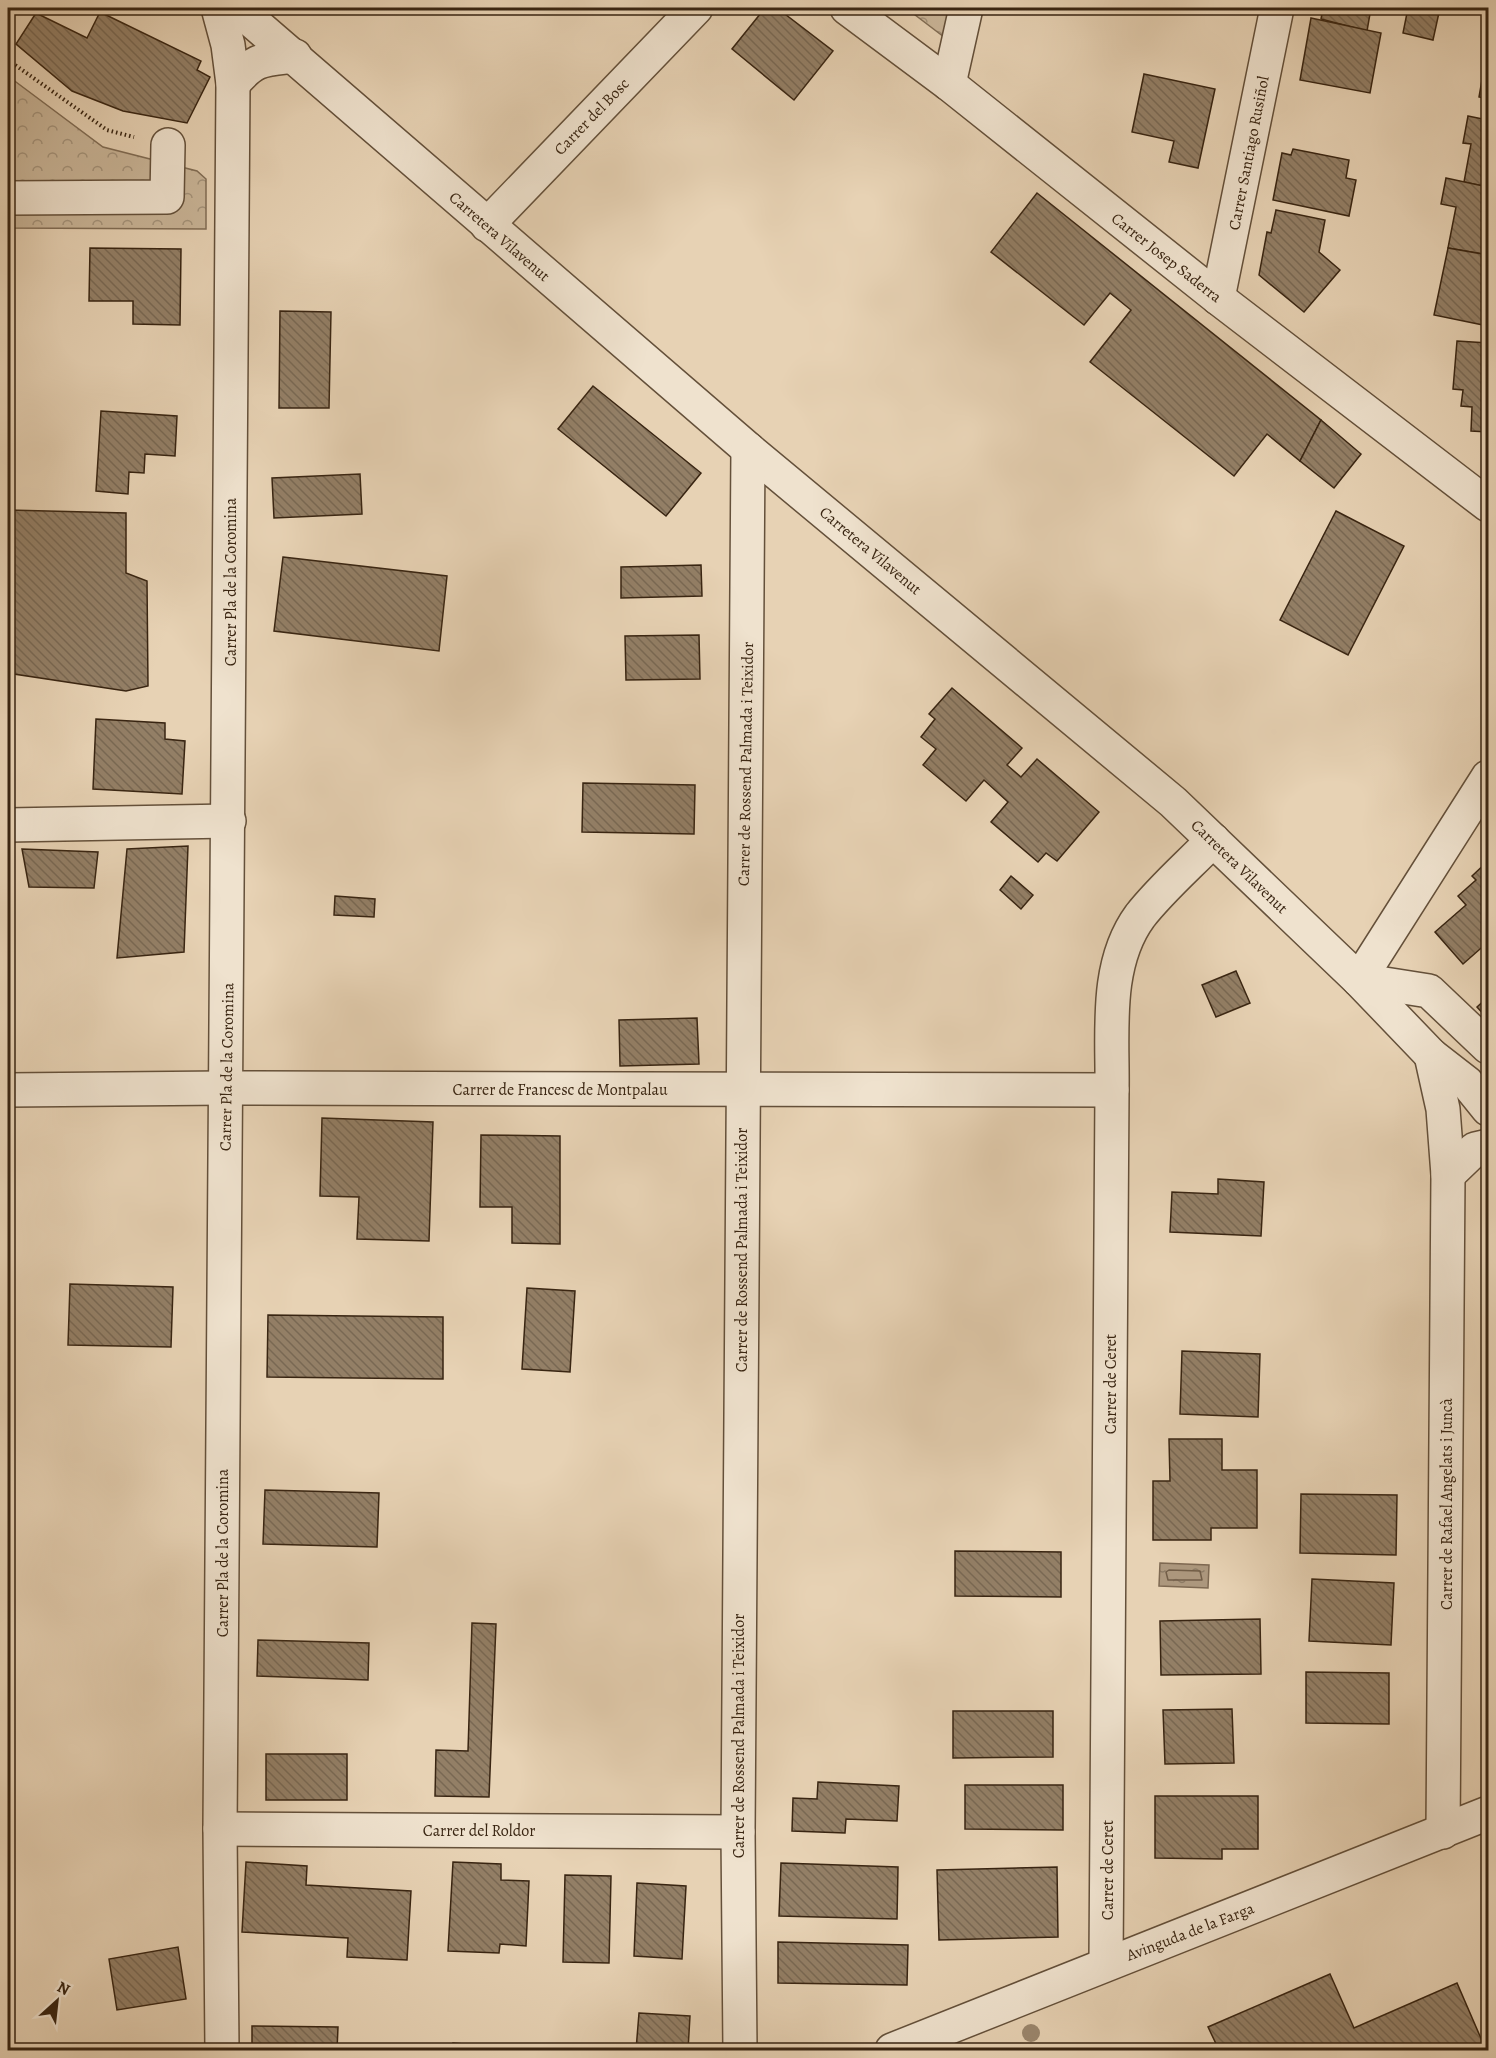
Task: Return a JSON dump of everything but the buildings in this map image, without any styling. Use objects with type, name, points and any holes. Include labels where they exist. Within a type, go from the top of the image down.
[{"type":"street","name":"Carrer Pla de la Coromina","points":[[218,8],[228,45],[233,84],[220,1829],[222,2050]]},
{"type":"street","name":"Carretera Vilavenut","points":[[237,8],[748,449],[1109,746],[1213,840],[1359,980],[1431,1055],[1467,1083],[1488,1109]]},
{"type":"street","name":"Carrer del Bosc","points":[[487,225],[696,8]]},
{"type":"street","name":"Carrer Josep Saderra","points":[[847,8],[949,84],[1218,298],[1488,504]]},
{"type":"street","points":[[949,84],[966,8]]},
{"type":"street","name":"Carrer Santiago Rusiñol","points":[[1218,298],[1277,8]]},
{"type":"street","points":[[233,84],[248,66],[295,56]]},
{"type":"street","points":[[8,198],[168,197],[168,145]]},
{"type":"street","name":"Carrer de Rossend Palmada i Teixidor","points":[[741,2050],[738,1832],[748,449]]},
{"type":"street","points":[[1488,777],[1359,980],[1429,991],[1488,1047]]},
{"type":"street","points":[[8,825],[229,820]]},
{"type":"street","name":"Carrer de Ceret","points":[[1106,1964],[1112,1090],[1115,976],[1123,949],[1140,917],[1213,840]]},
{"type":"street","name":"Carrer de Rafael Angelats i Juncà","points":[[1431,1055],[1443,1109],[1448,1175],[1443,1832]]},
{"type":"street","name":"Carrer de Francesc de Montpalau","points":[[8,1090],[225,1088],[1112,1090]]},
{"type":"street","points":[[1448,1175],[1475,1149],[1488,1146]]},
{"type":"street","name":"Avinguda de la Farga","points":[[892,2050],[1488,1813]]},
{"type":"street","name":"Carrer del Roldor","points":[[220,1829],[738,1832]]},
{"type":"path","points":[[8,60],[107,130],[168,145]]},
{"type":"green space","points":[[906,8],[950,8],[944,37]]},
{"type":"green space","points":[[8,76],[103,147],[197,171],[206,179],[206,229],[8,228]]},
{"type":"water","points":[[1160,1563],[1209,1565],[1208,1588],[1159,1586]]}]
